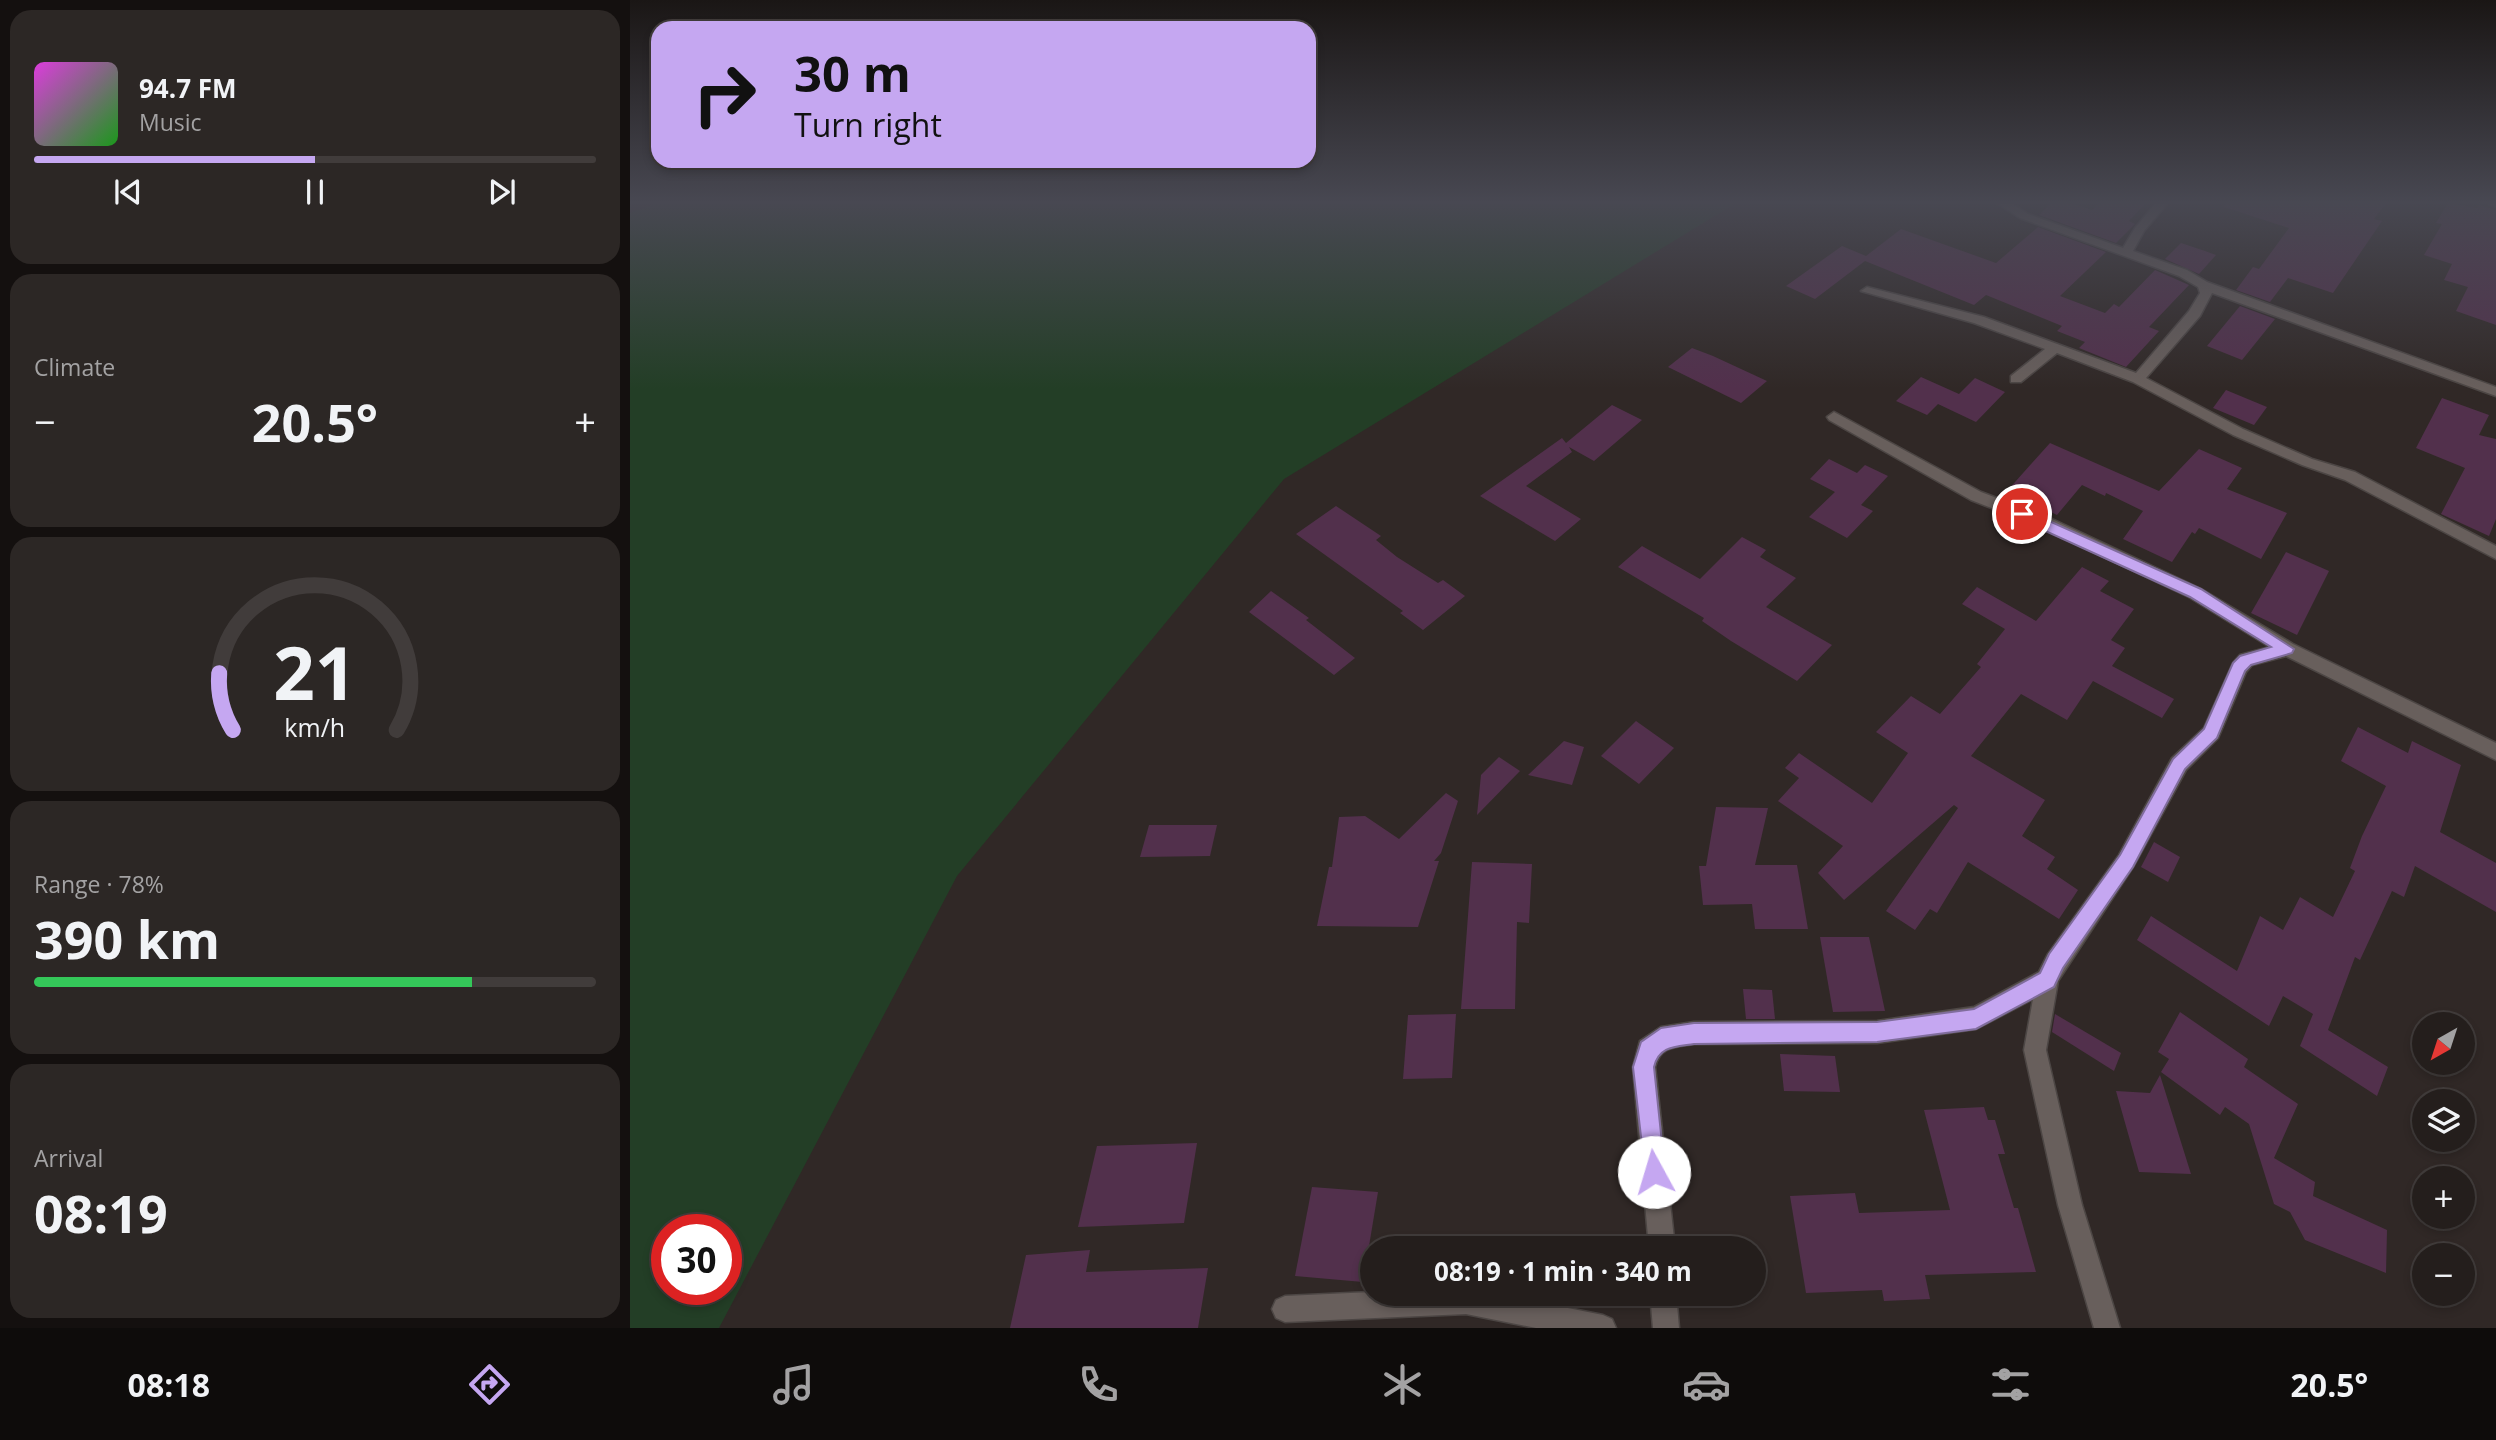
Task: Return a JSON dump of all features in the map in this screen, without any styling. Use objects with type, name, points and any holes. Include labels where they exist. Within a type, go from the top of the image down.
[{"type":"street","points":[[2163,265],[2203,285],[2496,392]]},
{"type":"street","points":[[2138,379],[2195,313],[2206,293],[2203,285]]},
{"type":"street","points":[[1867,291],[1979,320],[2138,379],[2238,432],[2307,462],[2350,476],[2496,553]]},
{"type":"street","points":[[2016,379],[2056,348]]},
{"type":"street","points":[[1834,417],[1976,496],[2046,523],[2195,593],[2287,649],[2496,752]]},
{"type":"street","points":[[2107,1328],[2070,1205],[2035,1050],[2047,980],[2056,961],[2126,861],[2179,764],[2211,733],[2239,668],[2246,660],[2287,649]]},
{"type":"street","points":[[1661,1236],[1644,1067],[1648,1049],[1661,1038],[1694,1033],[1877,1032],[1976,1018],[2047,980]]},
{"type":"street","points":[[1285,1309],[1466,1301],[1586,1322],[1603,1328]]},
{"type":"street","points":[[1665,1306],[1666,1328]]},
{"type":"green space","points":[[630,265],[1635,265],[1284,479],[957,876],[742,1284],[742,1214],[651,1214],[651,1305],[731,1305],[719,1328],[630,1328]]},
{"type":"building","points":[[1815,265],[1860,265],[1815,299],[1786,286]]},
{"type":"building","points":[[1875,265],[2092,265],[2060,296],[2105,313],[2114,304],[2119,307],[2155,270],[2189,285],[2149,327],[2159,331],[2126,367],[2079,348],[2085,342],[2057,331],[2062,326],[1986,295],[1974,305]]},
{"type":"building","points":[[2179,265],[2207,265],[2199,274]]},
{"type":"building","points":[[2262,265],[2352,265],[2333,293],[2288,278],[2270,302],[2236,290],[2253,267],[2259,269]]},
{"type":"building","points":[[2452,265],[2496,265],[2496,325],[2456,311],[2468,287],[2444,280]]},
{"type":"building","points":[[2240,306],[2275,319],[2242,360],[2207,346]]},
{"type":"building","points":[[1692,348],[1767,381],[1741,403],[1668,367]]},
{"type":"building","points":[[1921,377],[1959,394],[1975,378],[2005,392],[1976,422],[1938,404],[1927,415],[1896,401]]},
{"type":"building","points":[[2226,390],[2267,407],[2254,425],[2213,408]]},
{"type":"building","points":[[2442,398],[2489,415],[2479,435],[2496,439],[2496,519],[2489,536],[2441,514],[2465,468],[2416,448]]},
{"type":"building","points":[[1612,405],[1642,420],[1594,461],[1569,447],[1572,452],[1526,486],[1581,519],[1555,541],[1480,496],[1562,438],[1566,443]]},
{"type":"building","points":[[2050,443],[2159,491],[2199,449],[2242,468],[2227,489],[2287,513],[2261,559],[2199,528],[2195,534],[2192,532],[2172,562],[2123,539],[2143,511],[2106,493],[2105,496],[2082,485],[2057,515],[2007,491]]},
{"type":"building","points":[[1829,459],[1857,473],[1865,465],[1888,476],[1861,505],[1873,511],[1847,538],[1809,517],[1835,492],[1810,479]]},
{"type":"building","points":[[1336,506],[1381,536],[1376,540],[1397,557],[1438,583],[1443,580],[1465,596],[1423,630],[1400,613],[1403,611],[1296,534]]},
{"type":"building","points":[[1742,537],[1766,550],[1760,557],[1796,578],[1766,607],[1832,645],[1797,681],[1731,641],[1702,621],[1704,618],[1618,567],[1642,546],[1700,579]]},
{"type":"building","points":[[2286,552],[2329,571],[2297,635],[2251,613]]},
{"type":"building","points":[[2082,567],[2109,581],[2100,591],[2134,609],[2111,640],[2125,648],[2112,666],[2174,699],[2162,718],[2093,681],[2067,720],[2021,694],[1971,756],[2045,800],[2022,836],[2055,857],[2047,869],[2078,890],[2059,919],[1968,862],[1937,913],[1930,909],[1915,930],[1886,911],[1958,808],[1954,805],[1844,900],[1818,873],[1843,846],[1778,801],[1799,778],[1785,768],[1799,753],[1872,803],[1908,753],[1876,732],[1911,696],[1940,714],[1981,667],[1977,664],[2005,629],[1962,604],[1977,587],[2036,621]]},
{"type":"building","points":[[1271,591],[1309,618],[1306,620],[1355,658],[1334,675],[1249,612]]},
{"type":"building","points":[[1636,721],[1674,748],[1639,784],[1601,756]]},
{"type":"building","points":[[2358,727],[2408,753],[2412,741],[2461,765],[2440,832],[2496,863],[2496,912],[2415,866],[2404,897],[2392,891],[2360,960],[2355,957],[2328,1030],[2388,1067],[2377,1096],[2300,1046],[2313,1014],[2283,996],[2269,1026],[2137,940],[2151,916],[2237,971],[2260,916],[2283,930],[2300,897],[2333,917],[2355,871],[2350,868],[2362,836],[2386,786],[2341,761]]},
{"type":"building","points":[[1564,741],[1584,747],[1572,785],[1528,775]]},
{"type":"building","points":[[1499,757],[1520,771],[1477,815],[1481,775]]},
{"type":"building","points":[[1446,793],[1458,801],[1441,853],[1434,861],[1439,861],[1418,927],[1317,926],[1329,867],[1332,867],[1339,817],[1365,816],[1399,839]]},
{"type":"building","points":[[1716,807],[1768,808],[1755,865],[1797,865],[1808,929],[1755,929],[1752,904],[1703,905],[1699,866],[1706,866]]},
{"type":"building","points":[[1149,825],[1217,825],[1210,856],[1140,857]]},
{"type":"building","points":[[2154,842],[2180,857],[2168,882],[2141,867]]},
{"type":"building","points":[[1472,862],[1532,864],[1529,923],[1517,922],[1515,1009],[1461,1009]]},
{"type":"building","points":[[1820,937],[1869,937],[1885,1011],[1833,1012]]},
{"type":"building","points":[[1743,989],[1772,990],[1775,1019],[1746,1019]]},
{"type":"building","points":[[2180,1012],[2248,1059],[2244,1067],[2298,1104],[2274,1158],[2315,1182],[2313,1196],[2387,1230],[2386,1273],[2305,1240],[2290,1212],[2274,1204],[2249,1124],[2225,1107],[2220,1115],[2161,1072],[2169,1059],[2158,1052]]},
{"type":"building","points":[[1456,1014],[1452,1078],[1403,1079],[1408,1015]]},
{"type":"building","points":[[2055,1014],[2121,1053],[2114,1071],[2052,1032]]},
{"type":"building","points":[[1780,1054],[1835,1056],[1840,1092],[1784,1091]]},
{"type":"building","points":[[2160,1075],[2191,1174],[2139,1172],[2116,1091],[2150,1093]]},
{"type":"building","points":[[1984,1107],[1988,1120],[1995,1120],[2005,1154],[1998,1154],[2014,1208],[2018,1208],[2036,1272],[1925,1275],[1930,1299],[1884,1301],[1882,1290],[1806,1293],[1790,1196],[1855,1193],[1859,1213],[1950,1210],[1924,1110]]},
{"type":"building","points":[[1197,1143],[1184,1223],[1078,1227],[1097,1146]]},
{"type":"building","points":[[1312,1187],[1378,1192],[1371,1236],[1360,1236],[1360,1282],[1295,1276]]},
{"type":"building","points":[[1090,1250],[1086,1272],[1208,1268],[1198,1328],[1010,1328],[1026,1255]]},
{"type":"route","points":[[1654,1172],[1644,1067],[1648,1049],[1661,1038],[1694,1033],[1877,1032],[1976,1018],[2047,980],[2056,961],[2126,861],[2179,764],[2211,733],[2239,668],[2246,660],[2287,649],[2195,593],[2022,514]]}]
